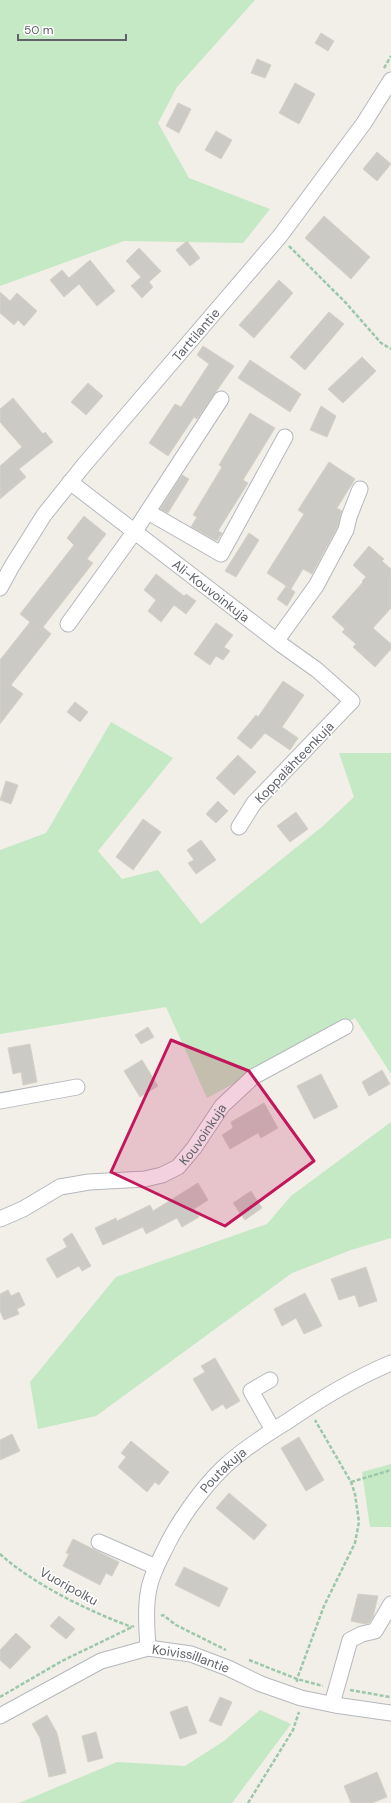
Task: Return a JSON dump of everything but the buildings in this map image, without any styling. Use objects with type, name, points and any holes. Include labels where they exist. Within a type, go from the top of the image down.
[{"type":"street","name":"Tarttilantie","points":[[0,588],[44,515],[70,482],[280,236],[364,123],[391,80]]},
{"type":"street","points":[[68,624],[148,512],[221,399]]},
{"type":"street","points":[[148,512],[221,554],[286,437]]},
{"type":"street","name":"Ali-Kouvoinkuja","points":[[70,482],[317,670],[352,700]]},
{"type":"street","points":[[277,640],[316,586],[346,530],[349,517],[360,488]]},
{"type":"street","name":"Koppalähteenkuja","points":[[240,827],[254,803],[352,700]]},
{"type":"street","name":"Kouvoinkuja","points":[[0,1219],[23,1209],[60,1188],[89,1182],[145,1179],[162,1175],[178,1167],[194,1148],[222,1106],[253,1077],[345,1027]]},
{"type":"street","points":[[0,1101],[78,1087]]},
{"type":"street","name":"Poutakuja","points":[[148,1648],[148,1593],[156,1567],[169,1540],[208,1486],[223,1468],[244,1450],[307,1408],[346,1385],[391,1363]]},
{"type":"street","points":[[270,1380],[251,1391],[273,1430]]},
{"type":"street","points":[[99,1542],[156,1567]]},
{"type":"street","points":[[332,1704],[350,1640],[362,1634],[375,1631],[391,1604]]},
{"type":"street","name":"Koivissillantie","points":[[0,1716],[101,1661],[148,1648],[191,1654],[216,1663],[261,1684],[301,1698],[391,1713]]},
{"type":"path","points":[[280,236],[346,303],[381,343],[391,349]]},
{"type":"path","points":[[248,1803],[293,1730],[301,1698],[297,1679],[324,1606],[355,1543],[359,1522],[355,1494],[351,1482],[307,1408]]},
{"type":"path","points":[[351,1482],[391,1470]]},
{"type":"path","name":"Vuoripolku","points":[[0,1554],[8,1562],[73,1601],[104,1617],[132,1627],[68,1658],[0,1697]]},
{"type":"path","points":[[156,1617],[163,1615],[176,1624],[229,1652]]},
{"type":"path","points":[[242,1658],[297,1679],[330,1687]]},
{"type":"path","points":[[344,1690],[391,1697]]},
{"type":"highlighted area","points":[[171,1040],[249,1071],[314,1161],[225,1226],[111,1172]]},
{"type":"green space","points":[[0,0],[255,0],[177,87],[158,123],[189,178],[270,209],[243,243],[124,241],[0,286]]},
{"type":"green space","points":[[111,722],[173,758],[98,851],[122,879],[158,870],[201,924],[323,826],[354,797],[339,753],[391,753],[391,1074],[355,1018],[207,1098],[166,1007],[0,1034],[0,850],[46,833]]},
{"type":"green space","points":[[391,1122],[391,1238],[351,1250],[292,1273],[96,1416],[38,1429],[30,1382],[116,1277],[267,1224],[291,1196]]},
{"type":"green space","points":[[391,1464],[391,1527],[370,1527],[362,1472]]},
{"type":"green space","points":[[260,1710],[291,1724],[232,1803],[19,1803],[117,1762],[185,1766],[224,1741]]}]
